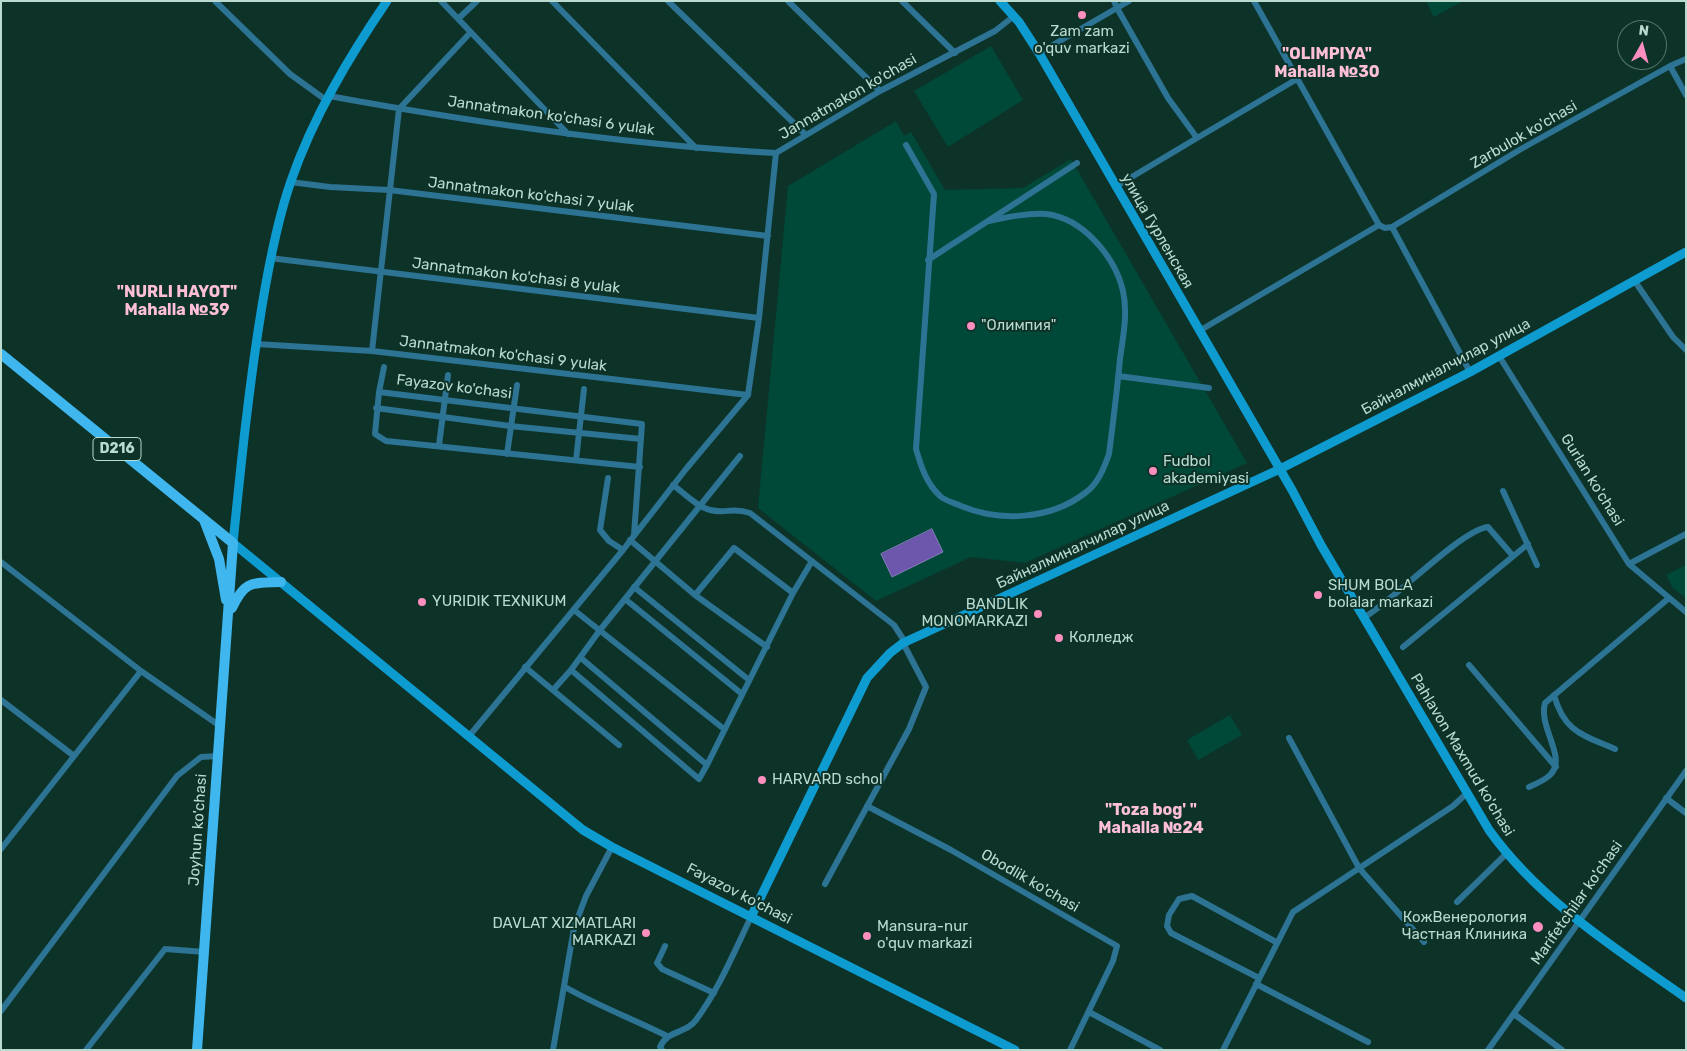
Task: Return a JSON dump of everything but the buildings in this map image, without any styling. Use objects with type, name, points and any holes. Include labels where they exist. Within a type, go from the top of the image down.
[{"type":"main road","name":"Fayazov ko'chasi","points":[[1,354],[233,543]]},
{"type":"main road","points":[[204,519],[219,558],[229,613]]},
{"type":"main road","points":[[229,613],[233,543]]},
{"type":"main road","points":[[229,613],[240,590],[255,583],[281,582]]},
{"type":"main road","name":"Joyhun ko'chasi","points":[[197,1050],[229,613]]},
{"type":"street","points":[[215,1],[290,74],[328,98]]},
{"type":"street","points":[[233,543],[256,344],[270,258],[290,182],[328,98],[366,32],[387,1]]},
{"type":"street","points":[[441,1],[568,134]]},
{"type":"street","points":[[459,18],[477,1]]},
{"type":"street","points":[[552,1],[697,148]]},
{"type":"street","points":[[668,1],[806,135]]},
{"type":"street","points":[[788,1],[880,91]]},
{"type":"street","points":[[902,1],[955,53]]},
{"type":"street","name":"улица Гурленская","points":[[1000,1],[1008,8],[1039,53],[1280,469]]},
{"type":"street","points":[[1039,53],[1116,4],[1129,1]]},
{"type":"street","points":[[1254,1],[1379,225],[1385,228],[1392,227],[1470,372]]},
{"type":"street","points":[[1116,4],[1168,98],[1197,138]]},
{"type":"street","name":"Jannatmakon ko'chasi","points":[[748,396],[759,318],[776,153],[880,91],[955,53],[995,30],[1014,16]]},
{"type":"street","points":[[372,351],[399,109],[470,33]]},
{"type":"street","name":"Zarbulok ko'chasi","points":[[1392,227],[1522,149],[1670,66],[1686,59]]},
{"type":"street","points":[[1670,66],[1686,95]]},
{"type":"street","points":[[1115,187],[1298,80]]},
{"type":"street","name":"Jannatmakon ko'chasi 6 yulak","points":[[328,98],[568,134],[697,148],[776,153]]},
{"type":"street","points":[[906,145],[934,194],[916,449],[924,477],[941,497],[979,513],[1026,517],[1051,511],[1086,493],[1101,475],[1110,454],[1125,317],[1123,291],[1112,262],[1097,241],[1073,224],[1048,214],[1023,214],[989,221]]},
{"type":"street","points":[[928,260],[1077,162]]},
{"type":"street","name":"Jannatmakon ko'chasi 7 yulak","points":[[290,182],[330,187],[389,190],[768,236]]},
{"type":"street","points":[[1199,331],[1379,225]]},
{"type":"street","name":"Байналминалчилар улица","points":[[667,1036],[694,1023],[714,993],[868,678],[890,653],[904,642],[1280,469],[1470,372],[1686,252]]},
{"type":"street","name":"Jannatmakon ko'chasi 8 yulak","points":[[270,258],[759,318]]},
{"type":"street","points":[[1634,280],[1673,337],[1686,350]]},
{"type":"street","name":"Jannatmakon ko'chasi 9 yulak","points":[[256,344],[372,351],[748,396]]},
{"type":"street","name":"Gurlan ko'chasi","points":[[1499,356],[1630,564],[1686,612]]},
{"type":"street","points":[[379,392],[384,367]]},
{"type":"street","points":[[439,445],[448,375]]},
{"type":"street","points":[[1118,376],[1209,388]]},
{"type":"street","points":[[506,454],[517,385]]},
{"type":"street","points":[[576,460],[584,388]]},
{"type":"street","name":"Fayazov ko'chasi","points":[[632,538],[640,467],[642,424],[513,410],[379,392],[374,427],[375,434],[379,438],[506,454],[640,467]]},
{"type":"street","points":[[470,736],[525,667],[574,610],[673,485],[748,396]]},
{"type":"street","points":[[376,408],[510,426],[641,440]]},
{"type":"street","points":[[553,690],[581,658],[600,630],[740,456]]},
{"type":"street","name":"Pahlavon Maxmud ko'chasi","points":[[1280,469],[1321,546],[1366,617],[1466,794],[1506,854],[1548,896],[1580,922],[1686,998]]},
{"type":"street","points":[[608,478],[600,530],[609,541],[622,550]]},
{"type":"street","points":[[673,485],[708,510],[722,511],[736,508],[750,513],[812,560],[894,626],[926,687],[909,729],[824,884]]},
{"type":"street","points":[[1503,492],[1537,565]]},
{"type":"street","points":[[1366,617],[1480,528],[1488,527],[1513,556]]},
{"type":"street","points":[[1630,564],[1686,534]]},
{"type":"street","points":[[632,538],[655,562],[695,595],[767,647]]},
{"type":"street","name":"Fayazov ko'chasi","points":[[233,543],[583,830],[612,848],[1015,1050]]},
{"type":"street","points":[[1403,647],[1528,544]]},
{"type":"street","points":[[695,595],[734,548],[793,593]]},
{"type":"street","points":[[571,670],[699,779],[793,593],[812,560]]},
{"type":"street","points":[[1,562],[141,671],[220,726]]},
{"type":"street","points":[[634,587],[749,680]]},
{"type":"street","points":[[1529,787],[1550,776],[1556,767],[1555,751],[1542,714],[1545,703],[1669,598]]},
{"type":"street","points":[[625,599],[742,694]]},
{"type":"street","points":[[574,610],[724,729]]},
{"type":"street","points":[[581,658],[708,764]]},
{"type":"street","points":[[1469,665],[1556,767]]},
{"type":"street","points":[[525,667],[619,745]]},
{"type":"street","points":[[2,847],[141,671]]},
{"type":"street","points":[[1554,695],[1557,707],[1570,728],[1615,749]]},
{"type":"street","points":[[1,700],[74,756]]},
{"type":"street","points":[[1289,738],[1359,868],[1424,942]]},
{"type":"street","points":[[1,1011],[177,776],[201,757],[218,756]]},
{"type":"street","name":"Marifetchilar ko'chasi","points":[[1488,1050],[1686,771]]},
{"type":"street","points":[[1223,1050],[1276,942],[1293,912],[1453,806],[1466,794]]},
{"type":"street","points":[[1666,798],[1686,813]]},
{"type":"street","name":"Obodlik ko'chasi","points":[[867,806],[951,850],[1116,946],[1113,961],[1070,1050]]},
{"type":"street","points":[[553,1050],[574,928],[586,896],[612,848]]},
{"type":"street","points":[[1457,902],[1506,854]]},
{"type":"street","points":[[1276,942],[1192,896],[1179,900],[1169,916],[1166,926],[1171,933],[1368,1042]]},
{"type":"street","points":[[665,946],[657,963],[662,968],[714,993]]},
{"type":"street","points":[[86,1050],[165,949],[205,952]]},
{"type":"street","points":[[564,987],[598,1006],[625,1015],[667,1036],[660,1047],[662,1050]]},
{"type":"street","points":[[1089,1012],[1160,1050]]},
{"type":"street","points":[[1514,1014],[1562,1050]]},
{"type":"green space","points":[[1426,1],[1463,1],[1434,17]]},
{"type":"green space","points":[[991,46],[1023,100],[948,147],[914,91]]},
{"type":"green space","name":"\"Олимпия\"","points":[[896,121],[904,136],[911,132],[945,190],[1023,188],[1071,159],[1247,463],[1025,563],[971,557],[876,601],[758,508],[788,186]]},
{"type":"green space","points":[[1686,565],[1686,598],[1673,588],[1666,575]]},
{"type":"green space","points":[[1230,715],[1242,735],[1198,760],[1187,740]]},
{"type":"shaded area","points":[[932,529],[943,552],[892,577],[881,554]]},
{"type":"place","name":"Zam zam o'quv markazi","points":[[1082,15]]},
{"type":"place","name":"\"Олимпия\"","points":[[971,326]]},
{"type":"place","name":"Fudbol akademiyasi","points":[[1153,471]]},
{"type":"place","name":"SHUM BOLA bolalar markazi","points":[[1318,595]]},
{"type":"place","name":"YURIDIK TEXNIKUM","points":[[422,602]]},
{"type":"place","name":"BANDLIK MONOMARKAZI","points":[[1038,614]]},
{"type":"place","name":"Колледж","points":[[1059,638]]},
{"type":"place","name":"HARVARD schol","points":[[762,780]]},
{"type":"place","name":"КожВенерология Частная Клиника","points":[[1538,927]]},
{"type":"place","name":"DAVLAT XIZMATLARI MARKAZI","points":[[646,933]]},
{"type":"place","name":"Mansura-nur o'quv markazi","points":[[867,936]]},
{"type":"district","name":"\"OLIMPIYA\" Mahalla №30","points":[[1327,63]]},
{"type":"district","name":"\"NURLI HAYOT\" Mahalla №39","points":[[177,301]]},
{"type":"district","name":"\"Toza bog' \" Mahalla №24","points":[[1151,819]]}]
